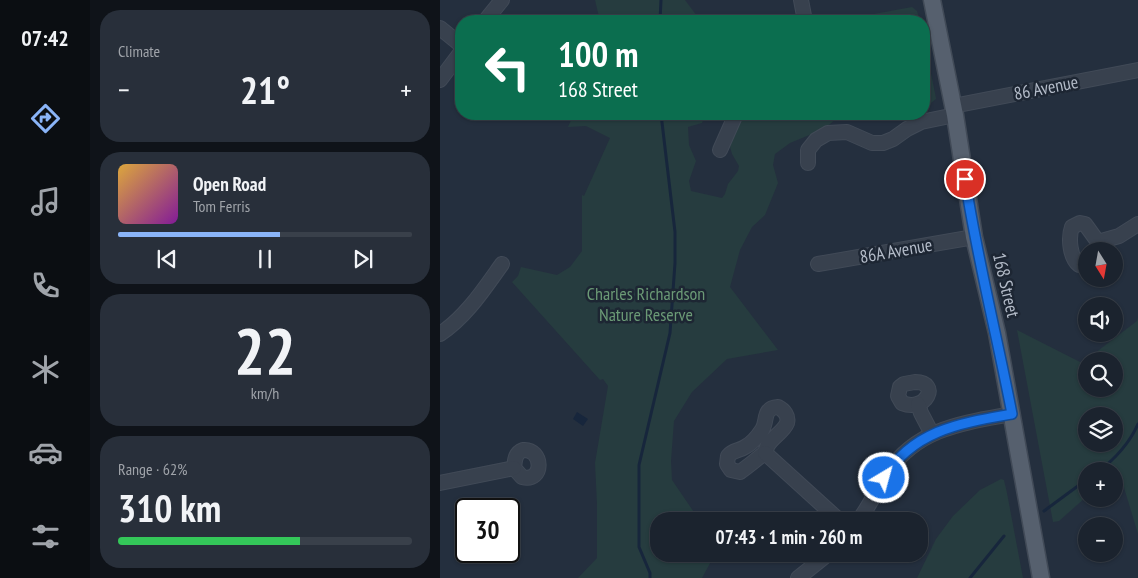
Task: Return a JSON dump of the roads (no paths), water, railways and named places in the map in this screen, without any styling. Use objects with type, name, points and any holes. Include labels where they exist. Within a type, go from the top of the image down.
[{"type":"main road","name":"168 Street","points":[[931,0],[954,110],[974,237],[997,333],[1041,578]]},
{"type":"street","points":[[490,15],[502,0]]},
{"type":"street","points":[[801,0],[804,15]]},
{"type":"street","points":[[440,28],[455,40]]},
{"type":"street","points":[[440,80],[455,60]]},
{"type":"street","name":"86 Avenue","points":[[930,119],[954,110],[1138,70]]},
{"type":"street","points":[[719,151],[733,120]]},
{"type":"street","name":"86 Avenue","points":[[805,153],[816,140],[828,133],[847,132],[872,143],[883,143],[927,120]]},
{"type":"street","points":[[1078,264],[1074,259],[1070,235],[1072,228],[1084,223],[1095,242]]},
{"type":"street","points":[[1105,242],[1138,224]]},
{"type":"street","name":"86A Avenue","points":[[818,264],[974,237]]},
{"type":"street","points":[[440,334],[450,327],[464,312],[502,264]]},
{"type":"street","points":[[918,404],[932,434]]},
{"type":"street","points":[[778,407],[786,413],[787,423],[768,445],[765,453],[740,472],[731,470],[727,464],[729,454],[750,444],[763,429],[768,410],[778,407]]},
{"type":"street","points":[[864,512],[886,475],[897,460],[912,446],[932,434],[960,424],[1012,414]]},
{"type":"street","points":[[765,453],[830,512]]},
{"type":"street","points":[[440,483],[514,468]]},
{"type":"street","points":[[798,578],[818,562]]},
{"type":"water","points":[[577,412],[588,419],[583,426],[573,419]]},
{"type":"waterway","points":[[660,15],[661,0]]},
{"type":"waterway","points":[[650,578],[650,573],[639,547],[639,465],[670,333],[675,263],[675,232],[662,120]]},
{"type":"waterway","points":[[1110,462],[1131,438],[1138,424]]},
{"type":"waterway","points":[[1044,511],[1078,486]]},
{"type":"waterway","points":[[970,578],[1004,536]]},
{"type":"park label","name":"Charles Richardson Nature Reserve","points":[[646,304]]}]
